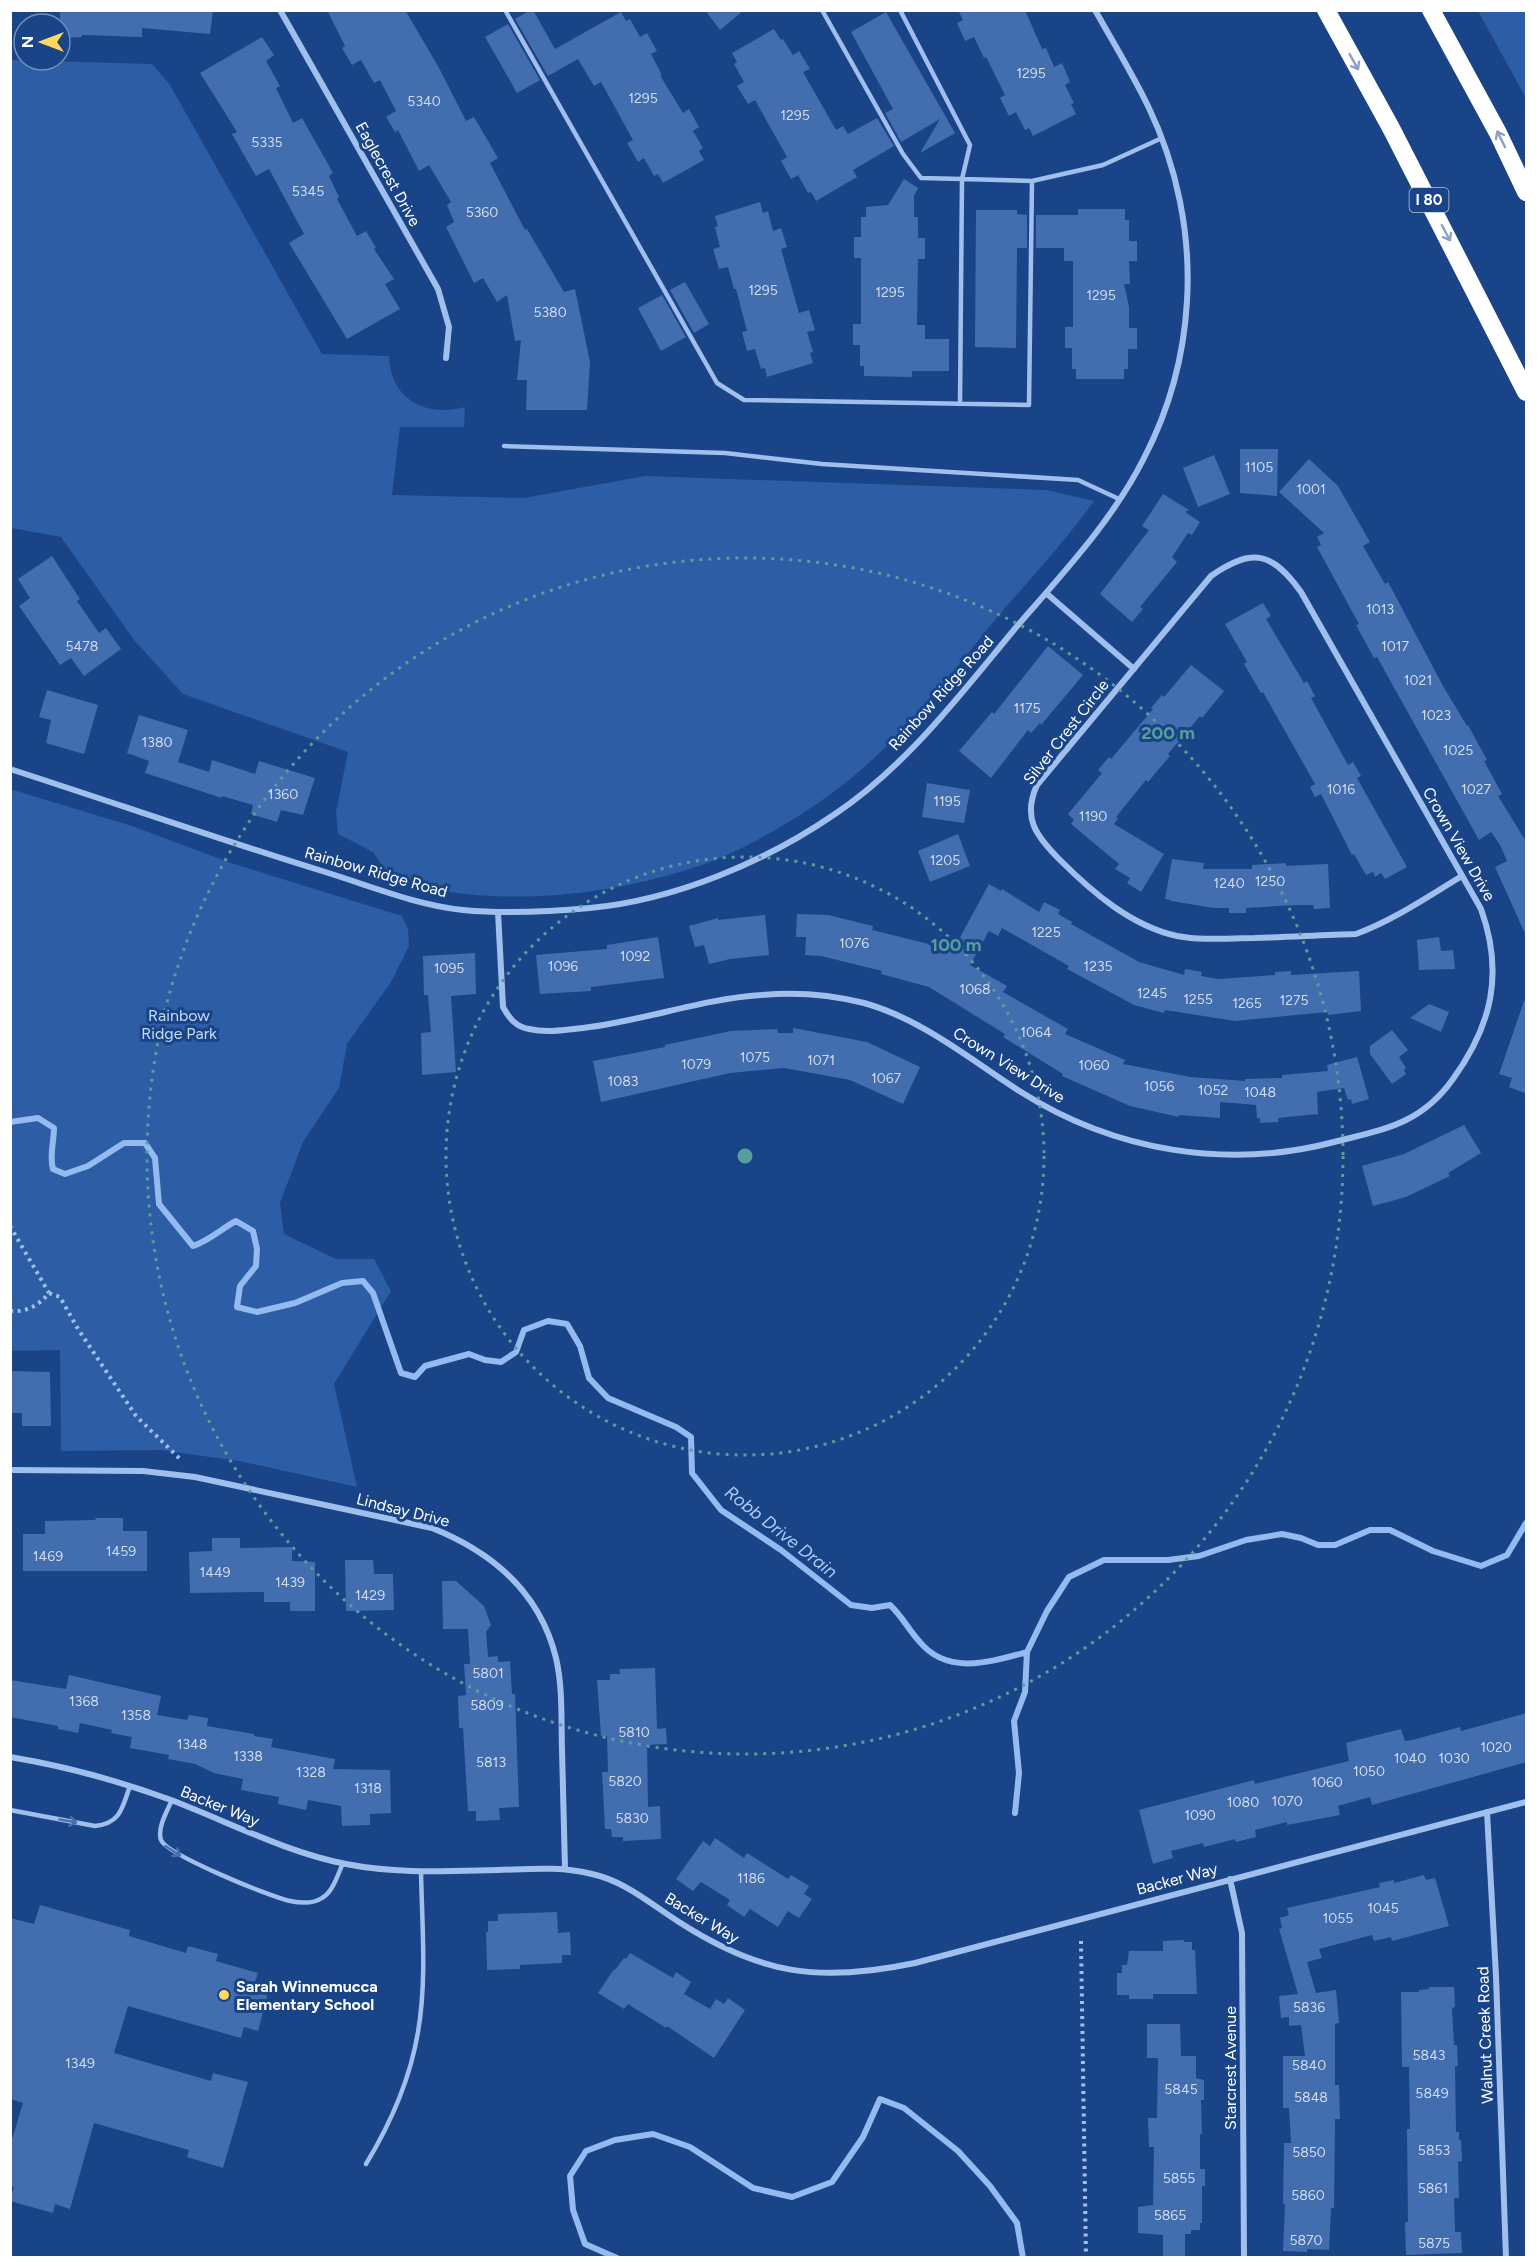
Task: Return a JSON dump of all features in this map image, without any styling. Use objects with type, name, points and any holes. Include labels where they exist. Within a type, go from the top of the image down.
[{"type":"highway","name":"I 80","points":[[1326,10],[1391,128],[1527,392]]},
{"type":"highway","points":[[1431,10],[1498,133],[1527,192]]},
{"type":"street","name":"Eaglecrest Drive","points":[[280,10],[438,289],[448,327],[446,358]]},
{"type":"street","name":"Rainbow Ridge Road","points":[[10,769],[254,850],[413,899],[458,910],[498,912],[597,908],[636,900],[718,876],[799,838],[839,812],[917,745],[1076,558],[1142,464],[1158,430],[1182,346],[1187,302],[1187,260],[1183,218],[1175,178],[1162,138],[1148,105],[1095,10]]},
{"type":"street","name":"Silver Crest Circle","points":[[1256,557],[1240,560],[1211,576],[1037,784],[1031,798],[1030,812],[1034,829],[1043,843],[1084,884],[1114,907],[1143,923],[1176,936],[1208,939],[1356,934],[1377,927],[1461,876]]},
{"type":"street","name":"Crown View Drive","points":[[498,912],[503,1007],[510,1020],[527,1029],[552,1031],[606,1025],[720,1001],[760,995],[796,994],[864,1004],[924,1029],[1047,1108],[1120,1138],[1163,1150],[1230,1156],[1268,1154],[1319,1146],[1385,1129],[1410,1119],[1430,1107],[1448,1087],[1476,1042],[1492,996],[1492,951],[1488,929],[1481,909],[1301,592],[1280,566],[1256,557]]},
{"type":"street","points":[[1046,593],[1134,669]]},
{"type":"street","name":"Lindsay Drive","points":[[10,1470],[143,1471],[195,1477],[432,1528],[459,1539],[487,1556],[512,1578],[533,1605],[546,1631],[555,1658],[560,1689],[565,1869]]},
{"type":"street","name":"Backer Way","points":[[10,1757],[77,1771],[130,1786],[172,1800],[300,1852],[343,1863],[421,1872],[565,1869],[593,1874],[616,1882],[736,1955],[784,1969],[838,1973],[877,1971],[915,1963],[1527,1802]]},
{"type":"street","name":"Walnut Creek Road","points":[[1487,1812],[1496,1976],[1506,2258]]},
{"type":"street","name":"Starcrest Avenue","points":[[1230,1879],[1242,1933],[1244,2258]]},
{"type":"lane","points":[[505,10],[717,383],[744,400],[1029,405],[1032,181]]},
{"type":"lane","points":[[822,10],[903,154],[921,178],[1032,181],[1104,165],[1162,138]]},
{"type":"lane","points":[[900,10],[970,145],[962,179],[960,404]]},
{"type":"lane","points":[[504,446],[725,453],[833,465],[1078,480],[1119,499]]},
{"type":"lane","points":[[10,1810],[95,1826],[104,1825],[114,1821],[120,1813],[130,1786]]},
{"type":"lane","points":[[172,1800],[162,1825],[161,1840],[166,1846],[184,1858],[275,1897],[305,1902],[322,1898],[329,1892],[343,1863]]},
{"type":"lane","points":[[366,2164],[393,2115],[412,2062],[418,2032],[422,1982],[421,1872]]},
{"type":"path","points":[[10,1226],[49,1293],[60,1297],[78,1329],[136,1416],[180,1459]]},
{"type":"path","points":[[10,1311],[22,1312],[39,1304],[49,1293]]},
{"type":"path","points":[[1081,1941],[1086,2258]]},
{"type":"green space","points":[[1478,11],[1526,11],[1526,98]]},
{"type":"green space","points":[[11,60],[12,72],[72,72],[72,62],[152,64],[170,85],[322,354],[389,356],[396,384],[413,402],[437,410],[465,407],[464,427],[400,427],[392,495],[524,498],[645,476],[1046,490],[1094,501],[1058,547],[898,735],[862,769],[826,798],[763,837],[699,866],[624,886],[546,896],[506,897],[428,888],[391,879],[373,852],[338,834],[336,812],[348,752],[183,694],[134,640],[61,537],[11,528]]},
{"type":"green space","name":"Rainbow Ridge Park","points":[[10,789],[132,826],[231,863],[402,916],[408,929],[409,946],[391,982],[347,1044],[339,1088],[303,1142],[280,1203],[284,1234],[336,1259],[374,1259],[391,1291],[334,1384],[357,1487],[239,1461],[160,1450],[61,1451],[60,1350],[11,1351]]},
{"type":"building","points":[[60,10],[213,10],[210,34],[142,28],[142,37],[82,35],[82,37],[72,37],[72,12],[60,12]]},
{"type":"building","points":[[327,10],[405,10],[438,66],[466,121],[474,117],[498,158],[490,163],[525,230],[527,229],[564,292],[575,289],[590,362],[587,410],[526,410],[527,380],[517,380],[521,340],[515,341],[507,295],[497,302],[483,278],[474,283],[446,227],[454,222],[447,205],[451,202],[429,165],[419,171],[398,130],[395,132],[386,117],[396,111],[380,80],[374,83],[361,60],[352,65],[342,48],[345,46]]},
{"type":"building","points":[[531,10],[555,49],[621,12],[626,21],[630,19],[640,37],[647,33],[657,51],[651,54],[661,77],[683,113],[689,109],[699,127],[693,131],[703,148],[699,151],[704,160],[663,183],[658,174],[654,176],[644,158],[638,162],[627,143],[633,140],[601,82],[594,86],[578,59],[548,76],[515,19]]},
{"type":"building","points":[[705,10],[744,10],[720,30]]},
{"type":"building","points":[[958,10],[1025,10],[1042,49],[1046,48],[1054,67],[1062,63],[1070,82],[1065,85],[1074,103],[1071,104],[1076,114],[1033,136],[1029,128],[1025,130],[1016,112],[1009,116],[1000,98],[1005,95],[986,57],[984,58],[974,37],[965,41],[957,23],[963,20]]},
{"type":"building","points":[[886,12],[955,133],[920,153],[940,119],[901,142],[885,113],[893,109],[851,32]]},
{"type":"building","points":[[508,24],[540,80],[517,93],[485,37]]},
{"type":"building","points":[[774,29],[793,55],[799,51],[810,69],[803,72],[836,130],[843,126],[848,134],[877,118],[894,146],[853,170],[857,177],[816,201],[811,192],[808,193],[798,175],[791,179],[781,161],[787,157],[755,100],[748,104],[737,86],[744,82],[734,64],[737,62],[732,53]]},
{"type":"building","points":[[262,37],[274,55],[266,61],[280,86],[276,88],[293,123],[302,118],[333,173],[329,176],[339,197],[337,199],[357,236],[366,231],[376,248],[374,249],[394,279],[385,284],[400,309],[347,339],[289,243],[304,234],[269,169],[256,176],[232,134],[237,132],[200,73]]},
{"type":"building","points":[[904,179],[918,188],[914,196],[914,217],[918,217],[918,238],[925,238],[925,259],[918,259],[917,325],[925,325],[925,339],[949,339],[949,371],[912,371],[912,377],[864,376],[864,366],[860,366],[860,345],[853,345],[853,324],[861,324],[861,258],[854,258],[854,237],[861,237],[861,217],[866,217],[866,207],[888,205]]},
{"type":"building","points":[[760,202],[763,213],[768,211],[773,231],[781,228],[787,247],[781,249],[799,313],[809,310],[815,330],[807,332],[813,352],[810,353],[813,363],[767,377],[765,368],[761,369],[755,349],[747,351],[742,332],[747,331],[736,289],[734,289],[728,267],[719,269],[713,249],[720,247],[715,216]]},
{"type":"building","points":[[1078,209],[1125,209],[1125,220],[1129,220],[1129,241],[1137,241],[1137,261],[1129,261],[1130,284],[1124,284],[1129,307],[1129,328],[1137,328],[1137,349],[1128,349],[1128,369],[1124,369],[1124,379],[1076,379],[1076,369],[1072,369],[1072,348],[1065,348],[1065,327],[1073,327],[1073,261],[1064,261],[1064,248],[1036,248],[1036,215],[1078,215]]},
{"type":"building","points":[[976,210],[1017,210],[1017,214],[1027,215],[1027,248],[1017,248],[1016,348],[975,347]]},
{"type":"building","points":[[685,282],[709,324],[694,333],[670,290]]},
{"type":"building","points":[[662,295],[686,337],[661,351],[638,308]]},
{"type":"building","points":[[1240,449],[1278,449],[1277,496],[1240,493]]},
{"type":"building","points":[[1214,455],[1230,494],[1198,507],[1183,468]]},
{"type":"building","points":[[1309,459],[1338,486],[1370,542],[1363,546],[1385,584],[1388,582],[1443,686],[1468,725],[1502,794],[1498,796],[1527,843],[1527,938],[1495,867],[1507,861],[1500,845],[1491,832],[1479,840],[1377,657],[1374,658],[1356,625],[1359,624],[1317,547],[1321,545],[1317,537],[1324,533],[1279,492]]},
{"type":"building","points":[[1163,494],[1189,510],[1185,512],[1200,522],[1192,535],[1188,533],[1172,557],[1177,562],[1140,607],[1143,609],[1132,622],[1100,594],[1149,530],[1142,526]]},
{"type":"building","points":[[52,556],[80,599],[77,601],[99,633],[106,628],[121,649],[84,676],[71,658],[60,665],[19,606],[30,598],[18,579]]},
{"type":"building","points":[[1263,603],[1271,616],[1266,619],[1304,683],[1307,681],[1315,696],[1311,698],[1348,765],[1353,762],[1361,776],[1357,778],[1407,867],[1385,879],[1381,873],[1375,877],[1373,872],[1366,875],[1354,854],[1352,855],[1321,794],[1315,797],[1310,787],[1315,784],[1263,692],[1261,693],[1244,664],[1247,662],[1225,624]]},
{"type":"building","points":[[1048,646],[1083,675],[1041,725],[1040,723],[1031,733],[1028,730],[991,778],[959,751],[992,712],[994,714]]},
{"type":"building","points":[[1191,665],[1224,691],[1168,754],[1170,756],[1148,782],[1146,780],[1116,817],[1118,819],[1114,824],[1164,854],[1141,892],[1127,883],[1130,878],[1115,869],[1119,864],[1071,824],[1074,820],[1068,814],[1102,773],[1098,770],[1109,757],[1111,759],[1162,695],[1164,697]]},
{"type":"building","points":[[47,690],[98,705],[84,754],[46,743],[51,720],[39,717]]},
{"type":"building","points":[[139,715],[188,730],[178,762],[209,772],[212,760],[255,774],[259,761],[315,778],[303,815],[281,810],[277,822],[251,814],[253,805],[222,796],[222,798],[145,773],[149,761],[127,753]]},
{"type":"building","points":[[927,783],[970,790],[964,823],[922,817]]},
{"type":"building","points":[[958,834],[970,866],[930,882],[918,851]]},
{"type":"building","points":[[1172,859],[1204,863],[1203,869],[1252,869],[1252,865],[1286,863],[1286,866],[1328,864],[1330,908],[1314,909],[1313,905],[1296,905],[1246,908],[1246,913],[1229,913],[1229,908],[1171,901],[1165,899]]},
{"type":"building","points":[[989,884],[1001,891],[1002,889],[1039,912],[1044,902],[1060,910],[1058,914],[1072,922],[1071,924],[1139,962],[1184,975],[1185,969],[1202,972],[1201,976],[1218,979],[1275,975],[1275,972],[1291,971],[1291,975],[1359,971],[1361,1011],[1235,1021],[1165,1010],[1164,1013],[1134,1005],[1067,969],[1069,966],[1002,928],[998,936],[989,931],[970,965],[1007,986],[1003,992],[1068,1029],[1065,1034],[1125,1060],[1123,1064],[1190,1077],[1245,1081],[1245,1079],[1282,1078],[1282,1075],[1328,1071],[1327,1065],[1357,1057],[1369,1099],[1352,1104],[1344,1088],[1317,1092],[1318,1114],[1278,1118],[1278,1122],[1260,1123],[1260,1118],[1257,1118],[1256,1105],[1220,1102],[1220,1118],[1179,1115],[1179,1117],[1130,1106],[1062,1076],[1063,1074],[1003,1037],[1005,1034],[929,987],[881,974],[882,971],[821,956],[805,955],[806,937],[796,937],[797,914],[828,915],[873,926],[872,930],[953,950]]},
{"type":"building","points":[[765,915],[769,955],[730,959],[709,964],[704,945],[695,947],[689,926],[718,918],[718,920]]},
{"type":"building","points":[[658,937],[664,978],[591,987],[591,991],[540,994],[536,955],[607,949],[607,945]]},
{"type":"building","points":[[1439,937],[1441,951],[1453,950],[1455,969],[1419,970],[1417,940]]},
{"type":"building","points":[[475,953],[476,994],[451,996],[456,1072],[422,1075],[421,1033],[431,1032],[428,995],[424,995],[423,956]]},
{"type":"building","points":[[1524,1001],[1527,1001],[1527,1094],[1509,1087],[1512,1078],[1499,1074]]},
{"type":"building","points":[[1429,1004],[1449,1012],[1441,1032],[1410,1018]]},
{"type":"building","points":[[793,1028],[867,1042],[920,1067],[903,1104],[850,1080],[784,1068],[730,1073],[601,1102],[593,1061],[731,1031],[777,1029],[778,1033],[793,1033]]},
{"type":"building","points":[[1392,1030],[1408,1050],[1399,1057],[1406,1068],[1404,1070],[1406,1074],[1392,1084],[1370,1054],[1370,1046]]},
{"type":"building","points":[[1464,1125],[1481,1153],[1448,1173],[1450,1176],[1406,1197],[1373,1206],[1362,1166],[1404,1154]]},
{"type":"building","points":[[10,1371],[50,1372],[51,1426],[22,1426],[22,1413],[10,1413]]},
{"type":"building","points":[[95,1518],[123,1518],[123,1531],[147,1531],[147,1571],[23,1571],[23,1534],[45,1534],[45,1521],[96,1520]]},
{"type":"building","points":[[212,1538],[240,1538],[240,1548],[292,1547],[292,1561],[315,1562],[315,1611],[290,1611],[290,1602],[264,1602],[264,1592],[190,1593],[189,1552],[212,1551]]},
{"type":"building","points":[[345,1560],[373,1560],[374,1574],[393,1574],[394,1610],[346,1611]]},
{"type":"building","points":[[442,1581],[456,1581],[484,1606],[491,1625],[486,1632],[488,1657],[498,1656],[498,1662],[510,1661],[512,1694],[515,1694],[519,1807],[499,1808],[500,1820],[476,1821],[476,1811],[468,1811],[463,1728],[459,1728],[458,1696],[466,1695],[464,1664],[470,1664],[468,1629],[443,1629]]},
{"type":"building","points":[[655,1668],[657,1729],[666,1728],[667,1744],[647,1745],[648,1807],[660,1806],[661,1839],[623,1841],[623,1837],[612,1837],[611,1829],[605,1829],[602,1772],[608,1772],[607,1736],[601,1736],[597,1680],[610,1680],[610,1674],[620,1674],[619,1669]]},
{"type":"building","points":[[69,1675],[161,1696],[157,1715],[187,1720],[189,1715],[208,1718],[207,1726],[273,1739],[271,1747],[335,1759],[333,1769],[390,1770],[391,1813],[370,1814],[370,1825],[342,1826],[341,1806],[308,1800],[306,1810],[278,1804],[279,1797],[241,1790],[243,1779],[214,1773],[195,1764],[168,1759],[169,1755],[130,1748],[132,1737],[111,1733],[112,1730],[80,1723],[78,1733],[58,1729],[58,1726],[10,1717],[10,1680],[66,1689]]},
{"type":"building","points":[[1527,1713],[1527,1762],[1372,1805],[1370,1797],[1338,1806],[1340,1815],[1287,1825],[1287,1822],[1255,1830],[1256,1837],[1236,1842],[1235,1839],[1204,1847],[1203,1843],[1171,1851],[1173,1858],[1153,1864],[1139,1810],[1254,1780],[1255,1784],[1349,1761],[1346,1743],[1401,1729],[1405,1741],[1460,1727],[1461,1731]]},
{"type":"building","points":[[715,1838],[744,1858],[747,1853],[788,1879],[791,1875],[809,1886],[804,1894],[812,1899],[799,1918],[788,1911],[778,1927],[750,1909],[744,1917],[727,1905],[730,1900],[701,1882],[693,1891],[676,1879],[703,1841],[710,1846]]},
{"type":"building","points":[[1424,1875],[1426,1880],[1435,1878],[1449,1926],[1392,1941],[1391,1937],[1374,1941],[1372,1935],[1319,1949],[1322,1958],[1307,1962],[1316,1993],[1336,1990],[1339,2023],[1335,2024],[1335,2085],[1339,2085],[1340,2119],[1335,2119],[1334,2208],[1331,2208],[1329,2250],[1283,2251],[1284,2143],[1291,2143],[1289,2108],[1283,2108],[1283,2056],[1305,2056],[1301,2025],[1289,2026],[1289,2017],[1281,2018],[1279,1996],[1298,1994],[1279,1929],[1282,1928],[1280,1918],[1289,1915],[1287,1908],[1380,1887],[1379,1883],[1394,1880],[1394,1883]]},
{"type":"building","points":[[40,1905],[130,1930],[129,1936],[186,1953],[188,1946],[218,1954],[216,1961],[258,1973],[254,1985],[269,1989],[258,2031],[244,2027],[241,2038],[128,2006],[114,2053],[211,2081],[213,2073],[248,2082],[223,2168],[187,2157],[189,2150],[94,2123],[70,2209],[55,2204],[53,2213],[10,2201],[14,2187],[10,2186],[10,2146],[23,2103],[10,2099],[10,1918],[34,1924]]},
{"type":"building","points":[[557,1912],[558,1933],[570,1932],[571,1955],[562,1955],[562,1963],[520,1965],[520,1969],[487,1970],[488,1921],[498,1921],[498,1914]]},
{"type":"building","points":[[1184,1940],[1184,1942],[1192,1942],[1192,1950],[1195,1950],[1197,1994],[1153,1994],[1153,1999],[1129,1999],[1129,1995],[1117,1995],[1117,1973],[1122,1973],[1122,1965],[1127,1965],[1129,1951],[1163,1951],[1163,1941]]},
{"type":"building","points":[[630,1953],[673,1978],[676,1972],[691,1982],[684,1994],[710,2009],[716,1999],[724,2004],[728,1998],[745,2010],[714,2058],[667,2026],[666,2028],[628,2004],[624,2009],[598,1993],[614,1969]]},
{"type":"building","points":[[1429,1987],[1454,1987],[1455,2007],[1452,2008],[1454,2045],[1457,2045],[1458,2066],[1455,2066],[1456,2132],[1459,2132],[1459,2140],[1461,2140],[1462,2161],[1458,2162],[1459,2198],[1454,2198],[1455,2232],[1461,2232],[1462,2253],[1406,2255],[1407,2129],[1410,2129],[1409,2067],[1402,2067],[1401,1992],[1419,1992]]},
{"type":"building","points":[[1147,2024],[1180,2024],[1181,2056],[1196,2056],[1196,2078],[1204,2080],[1204,2100],[1201,2100],[1202,2134],[1200,2134],[1200,2169],[1205,2169],[1205,2186],[1202,2186],[1202,2223],[1200,2223],[1200,2230],[1191,2230],[1191,2234],[1185,2234],[1185,2258],[1163,2258],[1163,2235],[1138,2233],[1138,2207],[1153,2205],[1154,2147],[1149,2147],[1148,2118],[1157,2118],[1158,2058],[1147,2058]]},
{"type":"waterway","name":"Robb Drive Drain","points":[[10,1122],[38,1118],[54,1128],[53,1169],[65,1174],[88,1166],[124,1143],[145,1143],[155,1158],[159,1204],[193,1246],[236,1221],[253,1231],[257,1249],[256,1266],[240,1286],[237,1307],[257,1312],[295,1303],[342,1283],[363,1281],[373,1293],[401,1373],[415,1377],[425,1366],[469,1354],[485,1360],[501,1362],[516,1352],[524,1330],[548,1321],[567,1324],[580,1346],[589,1378],[608,1398],[676,1427],[691,1437],[692,1473],[721,1510],[781,1550],[851,1605],[872,1608],[890,1605],[930,1652],[942,1659],[956,1662],[984,1662],[1027,1652],[1047,1611],[1069,1577],[1104,1560],[1168,1560],[1199,1556],[1246,1540],[1282,1534],[1318,1545],[1335,1545],[1370,1530],[1390,1530],[1433,1551],[1481,1566],[1507,1555],[1526,1523]]},
{"type":"waterway","points":[[1015,1813],[1019,1773],[1014,1721],[1025,1692],[1027,1652]]},
{"type":"waterway","points":[[617,2258],[585,2244],[573,2210],[570,2176],[586,2151],[615,2140],[653,2134],[690,2147],[753,2188],[792,2197],[832,2182],[863,2137],[880,2099],[904,2108],[958,2151],[990,2186],[1017,2223],[1023,2258]]},
{"type":"place","name":"Sarah Winnemucca Elementary School","points":[[224,1995]]}]
